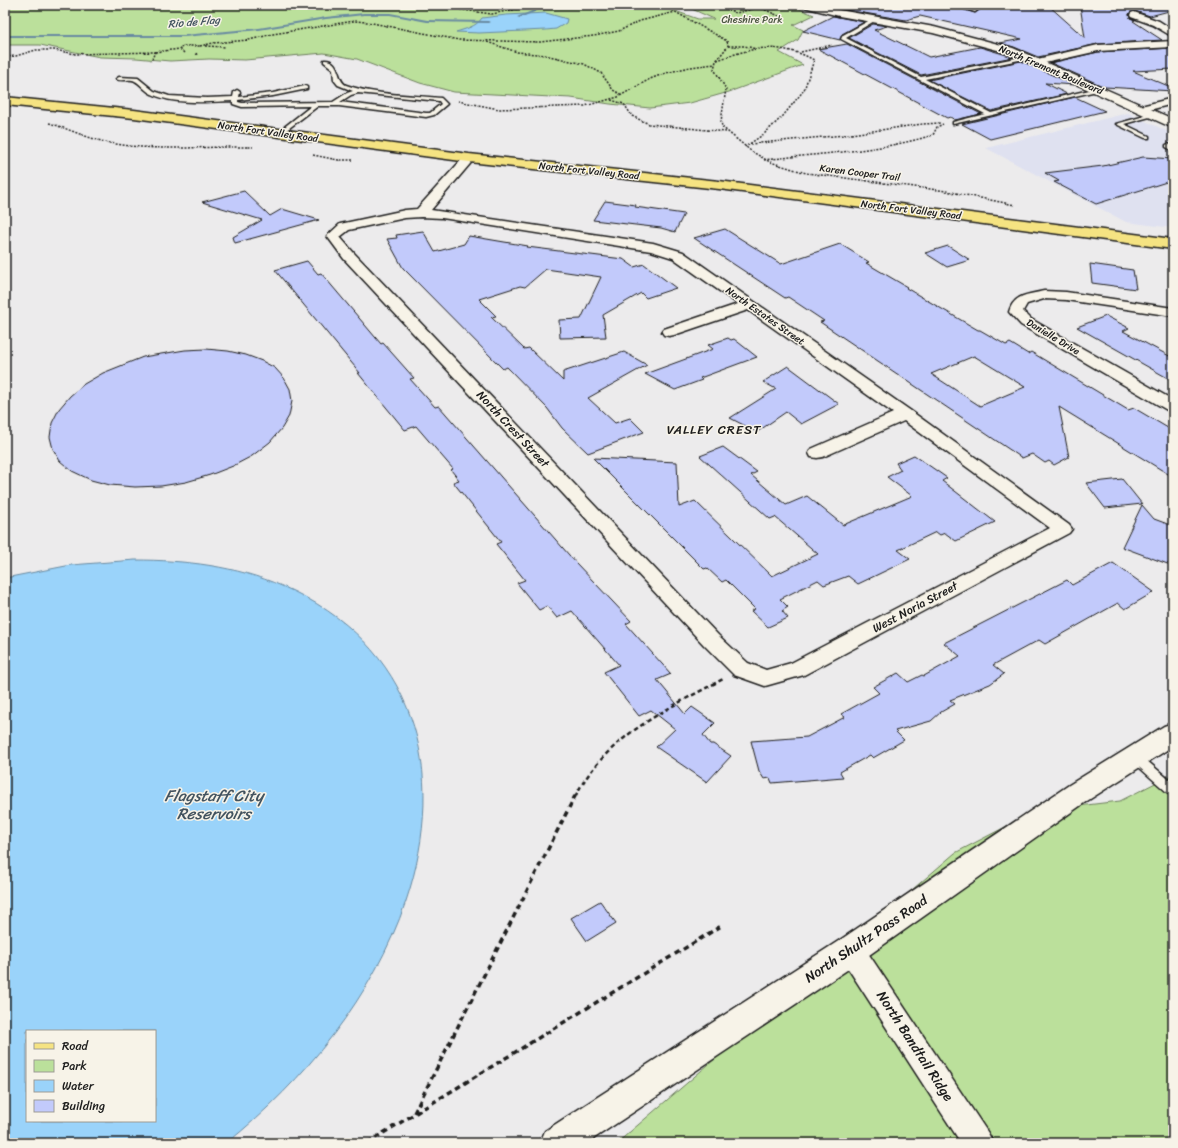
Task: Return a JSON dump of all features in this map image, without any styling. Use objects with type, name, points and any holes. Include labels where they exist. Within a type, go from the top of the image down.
[{"type":"main road","name":"North Fort Valley Road","points":[[5,101],[134,114],[469,158],[719,185],[1173,244]]},
{"type":"street","name":"North Fremont Boulevard","points":[[808,5],[839,14],[959,35],[1009,50],[1173,124]]},
{"type":"street","points":[[962,5],[974,9]]},
{"type":"street","points":[[1134,16],[1156,23],[1173,34]]},
{"type":"street","points":[[1036,62],[1098,48],[1173,44]]},
{"type":"street","points":[[1141,109],[1173,101]]},
{"type":"street","points":[[421,213],[469,158]]},
{"type":"street","name":"North Estates Street","points":[[421,213],[442,214],[653,247],[678,255],[905,414],[1063,529]]},
{"type":"street","name":"North Crest Street","points":[[421,213],[405,214],[345,227],[333,236],[355,262],[706,634],[741,669],[765,678]]},
{"type":"street","name":"Danielle Drive","points":[[1173,312],[1066,296],[1044,295],[1022,301],[1018,305],[1016,312],[1026,322],[1173,407]]},
{"type":"street","points":[[669,332],[749,305]]},
{"type":"street","points":[[817,453],[905,414]]},
{"type":"street","name":"West Noria Street","points":[[765,678],[797,669],[1063,529]]},
{"type":"street","name":"North Shultz Pass Road","points":[[557,1143],[851,950],[1078,793],[1173,733]]},
{"type":"street","name":"North Bandtail Ridge","points":[[851,950],[978,1143]]},
{"type":"lane","points":[[874,20],[845,36],[843,39],[990,115]]},
{"type":"lane","points":[[920,79],[1024,57]]},
{"type":"lane","points":[[236,95],[235,103],[242,105],[333,104],[426,115],[432,114],[444,104],[441,100],[358,91],[340,84],[337,80],[337,71],[326,61]]},
{"type":"lane","points":[[119,79],[136,79],[150,91],[167,97],[200,99],[286,92],[304,88],[287,86]]},
{"type":"lane","points":[[955,123],[1098,90]]},
{"type":"lane","points":[[333,104],[349,94],[358,91]]},
{"type":"lane","points":[[236,95],[243,92]]},
{"type":"lane","points":[[280,133],[316,105]]},
{"type":"lane","points":[[1147,137],[1119,124],[1154,115]]},
{"type":"lane","points":[[1135,757],[1173,790]]},
{"type":"path","points":[[402,5],[408,5]]},
{"type":"path","points":[[429,5],[492,14],[537,5]]},
{"type":"path","points":[[663,5],[720,37],[727,42],[728,46]]},
{"type":"path","points":[[718,5],[736,13],[753,9],[750,6]]},
{"type":"path","points":[[741,5],[759,7],[779,16]]},
{"type":"path","points":[[200,46],[249,40],[273,34],[354,21],[367,22],[459,40],[485,42],[540,42],[594,36],[625,30],[640,21],[676,12]]},
{"type":"path","points":[[485,42],[517,52],[545,55],[584,64],[601,73],[613,90],[623,95]]},
{"type":"path","points":[[801,52],[848,42]]},
{"type":"path","points":[[5,57],[16,56],[36,50],[54,50],[75,54],[155,52],[180,49],[187,45],[225,47]]},
{"type":"path","points":[[728,46],[790,50],[801,52],[814,60],[804,90],[783,116],[764,134],[745,147]]},
{"type":"path","points":[[727,132],[722,127],[721,121],[726,89],[716,74],[714,68],[716,61],[728,46]]},
{"type":"path","points":[[180,49],[184,53]]},
{"type":"path","points":[[716,61],[756,49]]},
{"type":"path","points":[[151,62],[155,52]]},
{"type":"path","points":[[441,100],[499,108],[585,106],[623,95],[650,79],[668,72],[699,65],[715,64]]},
{"type":"path","points":[[610,100],[624,104],[632,116],[649,124],[727,132]]},
{"type":"path","points":[[764,160],[834,154],[910,142],[933,135],[937,127],[943,123]]},
{"type":"path","points":[[749,144],[844,135],[923,124],[955,123]]},
{"type":"path","name":"Karen Cooper Trail","points":[[727,132],[764,160],[785,169],[946,191],[1019,206]]},
{"type":"path","points":[[414,1113],[577,792],[596,764],[611,748],[632,731],[741,669]]},
{"type":"path","points":[[367,1143],[721,926]]},
{"type":"shaded area","points":[[1128,113],[1173,134],[1173,228],[1126,222],[986,148]]},
{"type":"green space","name":"Cheshire Park","points":[[5,5],[669,5],[678,12],[698,19],[714,19],[683,5],[790,5],[814,15],[793,25],[803,30],[798,40],[779,52],[803,65],[729,92],[690,103],[650,108],[571,98],[454,92],[420,83],[357,59],[324,53],[245,60],[209,59],[170,61],[100,57],[40,45],[5,45]]},
{"type":"green space","points":[[1173,774],[1173,1143],[617,1143],[955,853],[1036,811],[1120,801]]},
{"type":"water","points":[[546,13],[567,19],[566,23],[556,29],[546,30],[479,33],[456,32],[474,26],[482,18]]},
{"type":"water","name":"Flagstaff City Reservoirs","points":[[154,560],[191,563],[228,569],[265,579],[282,586],[327,611],[364,641],[391,676],[410,716],[421,759],[424,805],[419,852],[406,901],[392,936],[356,1003],[333,1034],[309,1064],[283,1092],[227,1143],[5,1143],[5,578],[71,565]]},
{"type":"building","points":[[856,5],[957,5],[959,8],[975,13],[980,9],[974,5],[1048,5],[1085,38],[1080,5],[1169,5],[1169,11],[1150,16],[1135,11],[1129,14],[1130,18],[1135,20],[1133,21],[1162,40],[1098,44],[1038,57],[1000,43],[1022,39],[920,16],[906,20],[846,10]]},
{"type":"building","points":[[833,16],[864,22],[842,34],[840,40],[803,31]]},
{"type":"building","points":[[873,24],[887,26],[874,30],[929,57],[980,47],[1013,57],[921,75],[849,38]]},
{"type":"building","points":[[847,44],[981,114],[955,120],[950,117],[947,118],[818,49]]},
{"type":"building","points":[[1173,48],[1173,69],[1133,71],[1173,88],[1173,91],[1105,87],[1051,63],[1098,52]]},
{"type":"building","points":[[1021,61],[1075,85],[1045,83],[1067,94],[991,111],[929,80]]},
{"type":"building","points":[[1075,97],[1105,111],[990,139],[962,124]]},
{"type":"building","points":[[1143,157],[1173,159],[1173,180],[1096,204],[1054,182],[1059,181],[1045,173],[1103,166]]},
{"type":"building","points":[[244,191],[270,216],[282,209],[319,220],[235,243],[233,237],[262,220],[202,202]]},
{"type":"building","points":[[605,201],[684,214],[675,232],[661,228],[593,220]]},
{"type":"building","points":[[725,229],[781,264],[840,244],[869,262],[866,263],[907,287],[906,288],[978,330],[1006,345],[1010,343],[1028,354],[1031,352],[1128,410],[1134,408],[1173,431],[1173,477],[1059,407],[1069,457],[1054,465],[1049,461],[1045,463],[1032,454],[1022,458],[820,322],[824,321],[788,297],[785,298],[694,238]],"holes":[[[974,356],[1025,387],[980,406],[931,374]]]},
{"type":"building","points":[[423,231],[435,252],[464,244],[469,236],[528,246],[527,247],[623,259],[634,267],[644,264],[676,288],[646,298],[641,293],[603,315],[606,337],[560,338],[559,320],[581,319],[601,277],[546,269],[525,287],[520,286],[479,299],[496,316],[491,317],[524,349],[529,348],[563,381],[563,372],[624,352],[647,365],[588,398],[615,423],[630,418],[644,432],[588,453],[562,428],[547,408],[507,367],[503,369],[403,268],[387,239],[397,238],[396,235]]},
{"type":"building","points":[[948,246],[970,260],[947,267],[925,253]]},
{"type":"building","points":[[307,261],[318,274],[321,273],[381,344],[383,343],[414,378],[410,379],[435,407],[439,406],[576,563],[631,621],[626,624],[671,674],[657,680],[685,714],[692,707],[715,723],[703,735],[710,744],[713,744],[731,756],[707,782],[656,747],[675,729],[651,710],[639,716],[604,672],[619,665],[572,611],[557,618],[547,606],[539,610],[517,583],[525,580],[496,544],[501,542],[453,482],[459,480],[451,470],[453,469],[416,426],[405,430],[275,270]]},
{"type":"building","points":[[1090,264],[1133,270],[1136,289],[1092,283]]},
{"type":"building","points":[[1106,316],[1129,328],[1123,331],[1173,358],[1173,381],[1077,327]]},
{"type":"building","points":[[728,338],[731,340],[734,339],[757,357],[700,378],[702,380],[675,390],[645,374],[713,349],[708,345]]},
{"type":"building","points":[[206,349],[228,351],[246,355],[262,361],[275,368],[284,378],[290,389],[292,401],[289,416],[282,428],[270,442],[252,456],[233,466],[186,482],[161,486],[135,487],[110,485],[91,480],[72,471],[60,461],[53,449],[50,437],[52,423],[59,409],[70,396],[84,384],[103,373],[143,357],[185,350]]},
{"type":"building","points":[[788,366],[839,404],[801,424],[786,412],[757,432],[730,418],[776,389],[763,382]]},
{"type":"building","points":[[723,447],[757,472],[751,475],[786,505],[807,496],[843,525],[912,496],[887,477],[901,470],[896,463],[914,455],[947,478],[942,481],[995,522],[956,541],[945,533],[940,535],[936,532],[898,550],[910,559],[858,584],[848,576],[824,585],[818,580],[780,599],[788,607],[782,611],[788,618],[768,627],[751,611],[755,609],[726,580],[722,582],[707,568],[704,569],[593,458],[677,462],[679,507],[695,501],[772,576],[818,554],[775,517],[770,519],[700,456]]},
{"type":"building","points":[[1122,479],[1142,504],[1105,508],[1086,483]]},
{"type":"building","points":[[1142,505],[1154,519],[1173,526],[1173,566],[1122,547]]},
{"type":"building","points":[[1113,563],[1154,592],[1125,609],[1118,603],[1045,644],[1039,640],[993,665],[1004,674],[990,684],[950,700],[955,704],[941,712],[931,721],[895,731],[904,740],[873,758],[870,755],[840,772],[843,777],[772,783],[770,778],[764,779],[759,771],[751,741],[807,737],[845,717],[841,714],[879,693],[873,687],[898,673],[908,682],[922,675],[924,676],[960,656],[944,643],[1067,580],[1072,585]]},
{"type":"building","points":[[600,901],[616,923],[587,941],[571,918]]},
{"type":"waterway","name":"Rio de Flag","points":[[519,17],[549,5]]},
{"type":"waterway","name":"Rio de Flag","points":[[5,36],[184,36],[259,29],[326,18],[364,14],[390,14],[427,21],[488,22]]},
{"type":"district","name":"VALLEY CREST","points":[[714,429]]}]
